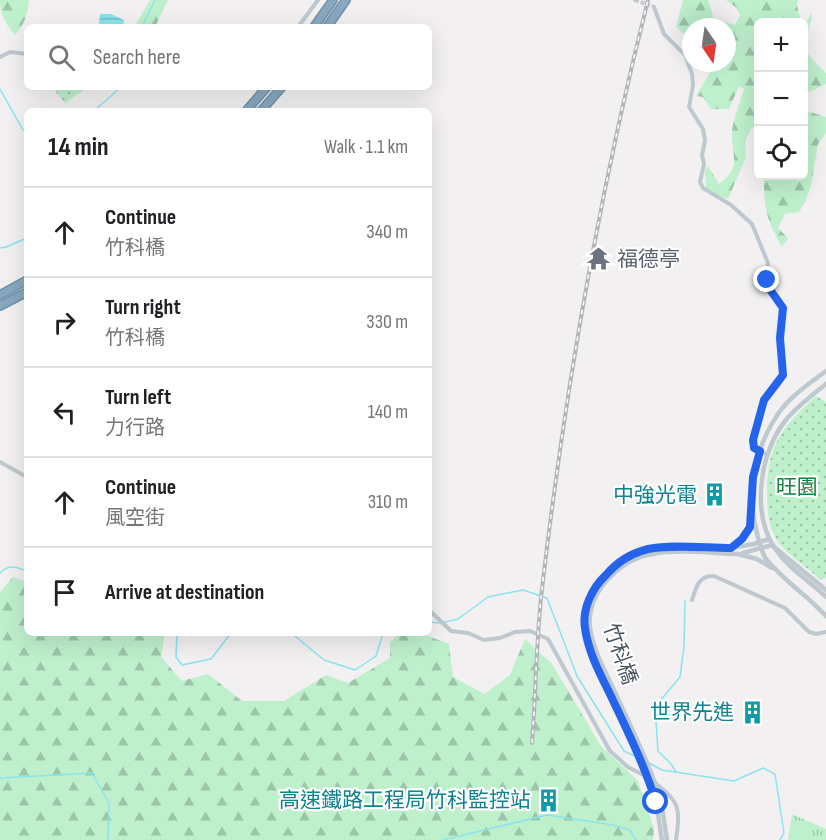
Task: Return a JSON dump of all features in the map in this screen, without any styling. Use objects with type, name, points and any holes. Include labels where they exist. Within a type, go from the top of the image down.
[{"type":"highway","points":[[316,24],[333,0]]},
{"type":"highway","points":[[329,24],[346,0]]},
{"type":"highway","points":[[249,108],[264,90]]},
{"type":"highway","points":[[264,108],[279,90]]},
{"type":"highway","points":[[0,295],[24,282]]},
{"type":"highway","points":[[0,306],[24,294]]},
{"type":"street","points":[[300,24],[318,0]]},
{"type":"street","points":[[654,7],[664,34],[685,55],[692,74],[693,85],[689,107],[703,129],[705,141],[700,182],[704,188],[731,205],[752,224],[768,263],[767,280],[771,291],[783,308],[780,338],[783,375],[764,400],[753,440],[754,448],[766,454]]},
{"type":"street","points":[[0,57],[10,52],[24,54]]},
{"type":"street","points":[[731,548],[747,533],[752,521],[753,477],[760,451],[778,414],[795,394],[826,371]]},
{"type":"street","points":[[826,384],[784,421],[766,454],[760,502],[772,545],[790,567],[826,597]]},
{"type":"street","points":[[0,462],[24,475]]},
{"type":"street","points":[[752,512],[759,542],[766,558],[826,616]]},
{"type":"street","name":"竹科橋","points":[[659,801],[594,659],[584,627],[585,612],[590,597],[598,582],[612,567],[630,555],[649,549],[731,548],[769,539]]},
{"type":"street","points":[[738,554],[772,545]]},
{"type":"street","points":[[772,545],[826,591]]},
{"type":"street","name":"竹科橋","points":[[659,801],[651,773],[594,642],[590,616],[595,599],[603,585],[616,572],[632,561],[650,554],[738,554]]},
{"type":"street","points":[[738,554],[757,559],[789,581]]},
{"type":"street","points":[[692,600],[697,584],[703,578],[714,576],[785,609],[809,633],[826,632]]},
{"type":"street","points":[[432,612],[451,631],[468,633],[484,640],[500,638],[515,632],[530,631],[548,639],[610,751],[628,767],[649,778],[674,800],[679,810],[676,840]]},
{"type":"street","points":[[659,801],[662,840]]},
{"type":"street","points":[[659,801],[667,840]]},
{"type":"green space","points":[[0,0],[29,0],[25,19],[15,35],[4,19]]},
{"type":"green space","points":[[150,0],[168,0],[156,24],[136,24]]},
{"type":"green space","points":[[683,0],[708,0],[714,18],[682,18],[682,32],[676,27]]},
{"type":"green space","points":[[726,0],[798,0],[800,18],[754,18],[754,127],[752,127],[745,142],[746,157],[728,199],[706,190],[705,171],[708,166],[719,184],[731,172],[734,160],[733,127],[744,89],[739,86],[729,109],[711,109],[703,97],[696,96],[710,72],[736,72],[736,23],[740,15],[737,8]]},
{"type":"green space","points":[[811,13],[808,32],[808,19]]},
{"type":"green space","points":[[808,53],[826,73],[826,84],[809,92]]},
{"type":"green space","points":[[54,90],[84,90],[65,103]]},
{"type":"green space","points":[[808,111],[826,117],[826,133],[818,144],[806,200],[799,212],[785,214],[778,228],[788,238],[782,247],[772,228],[765,197],[764,180],[808,180]]},
{"type":"green space","name":"旺園","points":[[816,396],[826,402],[826,578],[821,580],[779,543],[770,522],[767,499],[769,466],[777,441],[793,419]]},
{"type":"green space","points":[[13,577],[24,581],[24,636],[164,636],[161,657],[182,681],[208,674],[242,701],[284,701],[326,675],[348,683],[390,658],[390,642],[397,636],[428,636],[449,644],[453,677],[484,694],[510,675],[525,639],[552,664],[601,746],[638,781],[654,828],[653,840],[0,840],[0,592]]},
{"type":"green space","points":[[792,814],[826,829],[826,840],[788,840]]},
{"type":"water","points":[[100,14],[111,14],[124,20],[123,24],[99,24]]},
{"type":"waterway","points":[[143,24],[155,0]]},
{"type":"waterway","points":[[0,89],[24,131]]},
{"type":"waterway","points":[[97,108],[118,90]]},
{"type":"waterway","points":[[0,248],[24,239]]},
{"type":"waterway","points":[[0,573],[10,567],[24,570]]},
{"type":"waterway","points":[[445,622],[458,619],[488,597],[523,590],[547,598],[577,676],[624,751],[637,757]]},
{"type":"waterway","points":[[676,772],[658,751],[655,707],[680,677],[684,646],[685,601]]},
{"type":"waterway","points":[[432,622],[440,623]]},
{"type":"waterway","points":[[177,636],[176,657],[182,665],[211,659],[229,636]]},
{"type":"waterway","points":[[295,636],[324,660],[355,670],[376,656],[382,636]]},
{"type":"waterway","points":[[649,763],[662,770],[734,781],[763,768],[775,774],[784,833],[780,840]]},
{"type":"waterway","points":[[0,778],[92,773],[109,803],[108,840]]},
{"type":"waterway","points":[[443,840],[547,815],[613,825],[630,830],[636,840]]},
{"type":"tunnel","points":[[635,0],[654,7]]},
{"type":"railway","points":[[532,743],[538,627],[561,441],[599,219],[648,0]]},
{"type":"place","name":"福德亭","points":[[599,259]]},
{"type":"place","name":"中強光電","points":[[715,495]]},
{"type":"place","name":"世界先進","points":[[752,712]]},
{"type":"place","name":"高速鐵路工程局竹科監控站","points":[[549,800]]},
{"type":"route","points":[[656,802],[641,762],[594,659],[584,627],[585,612],[598,582],[612,567],[630,555],[649,549],[731,548],[747,533],[752,521],[753,477],[760,451],[754,448],[753,440],[764,400],[783,375],[780,338],[783,308],[771,291],[767,280]]}]
